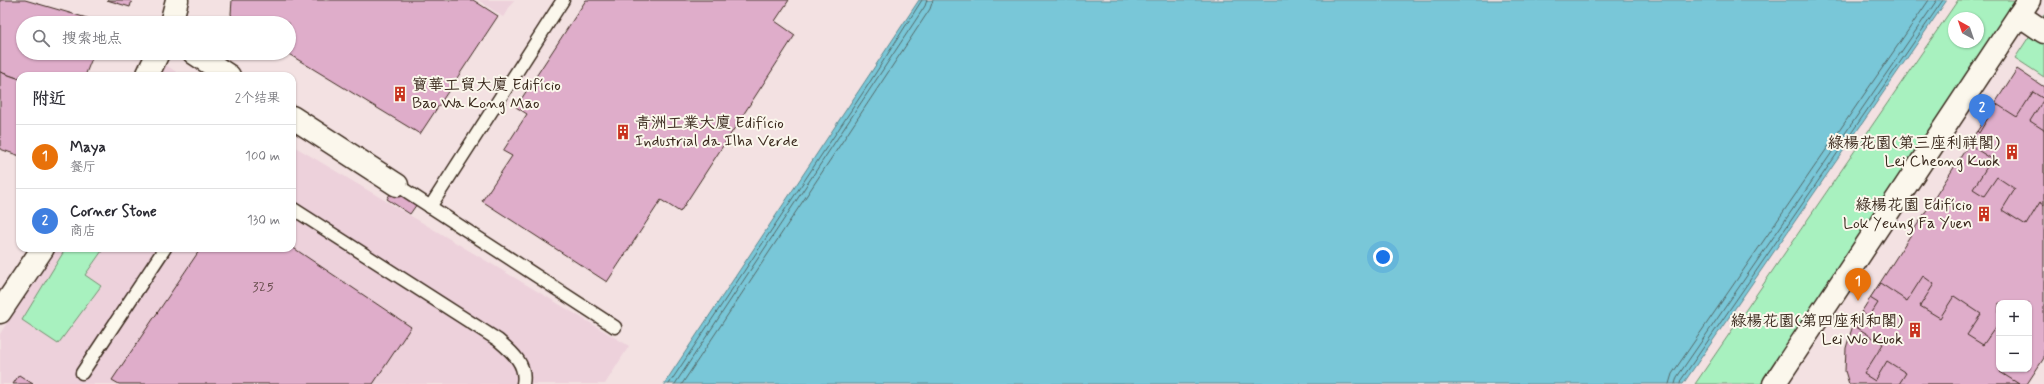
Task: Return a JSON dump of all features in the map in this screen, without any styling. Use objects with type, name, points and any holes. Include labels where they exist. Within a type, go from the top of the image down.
[{"type":"street","points":[[172,16],[177,0]]},
{"type":"street","points":[[1774,384],[2024,8],[2044,32]]},
{"type":"street","points":[[149,72],[155,60]]},
{"type":"street","points":[[205,60],[223,72]]},
{"type":"street","points":[[296,120],[397,185]]},
{"type":"street","points":[[0,312],[40,252]]},
{"type":"lane","points":[[430,207],[564,0]]},
{"type":"lane","points":[[397,185],[616,327]]},
{"type":"lane","points":[[296,211],[498,340],[513,352],[523,367],[523,384]]},
{"type":"lane","points":[[82,373],[162,252]]},
{"type":"shaded area","points":[[478,0],[514,0],[503,17]]},
{"type":"shaded area","points":[[166,65],[176,72],[162,72]]},
{"type":"shaded area","points":[[296,147],[629,346],[605,384],[0,384],[0,334],[51,252],[296,252]]},
{"type":"green space","points":[[1958,0],[2018,0],[1761,384],[1695,384],[1948,15],[1948,48],[1984,48],[1984,12],[1950,12]]},
{"type":"green space","points":[[2044,14],[2044,77],[2015,58]]},
{"type":"green space","points":[[64,252],[101,252],[85,275],[101,286],[58,344],[22,320]]},
{"type":"water","points":[[919,0],[1947,0],[1683,384],[664,384]]},
{"type":"building","points":[[0,0],[25,0],[80,16],[16,16],[16,60],[91,60],[87,72],[16,72],[16,78],[0,72]]},
{"type":"building","points":[[107,0],[132,0],[130,7]]},
{"type":"building","name":"寶華工貿大廈 Edifício Bao Wa Kong Mao","points":[[232,0],[473,0],[498,16],[420,134],[296,58],[296,16],[232,16]]},
{"type":"building","name":"青洲工業大廈 Edifício Industrial da Ilha Verde","points":[[586,0],[789,0],[775,21],[795,35],[680,212],[661,200],[607,282],[482,201],[512,156],[503,151],[527,114],[516,107]]},
{"type":"building","name":"綠楊花園 Edifício Lok Yeung Fa Yuen","points":[[2017,69],[2044,87],[2044,358],[2027,384],[1849,384],[1845,371],[1846,348],[1853,325]]},
{"type":"building","points":[[0,72],[16,78],[16,155],[0,149]]},
{"type":"building","name":"綠楊花園(第三座利祥閣) Lei Cheong Kuok","points":[[2033,92],[2044,99],[2030,121],[2044,130],[2044,205],[2040,202],[2026,225],[2002,210],[2015,189],[1997,177],[1984,196],[1973,189],[1992,159],[1968,144],[1977,131],[1979,133],[1988,118],[1986,117],[1995,103],[2017,117]]},
{"type":"building","points":[[395,186],[419,201],[410,214],[387,199]]},
{"type":"building","points":[[296,250],[411,327],[373,384],[119,384],[112,380],[198,252],[296,252]]},
{"type":"building","name":"綠楊花園(第四座利和閣) Lei Wo Kuok","points":[[1923,276],[1934,284],[1920,306],[1940,318],[1954,296],[1981,314],[1967,335],[1983,345],[1995,328],[1996,329],[1996,372],[2000,372],[2019,384],[1899,384],[1906,373],[1887,361],[1875,381],[1864,374],[1883,344],[1853,325],[1861,312],[1869,317],[1878,303],[1870,298],[1880,283],[1907,301]]},
{"type":"building","points":[[19,375],[33,384],[13,384]]},
{"type":"place","name":"寶華工貿大廈 Edifício Bao Wa Kong Mao","points":[[400,94]]},
{"type":"place","name":"Corner Stone","points":[[1982,127]]},
{"type":"place","name":"青洲工業大廈 Edifício Industrial da Ilha Verde","points":[[623,132]]},
{"type":"place","name":"綠楊花園(第三座利祥閣) Lei Cheong Kuok","points":[[2012,152]]},
{"type":"place","name":"綠楊花園 Edifício Lok Yeung Fa Yuen","points":[[1984,214]]},
{"type":"place","name":"Maya","points":[[1858,301]]},
{"type":"place","name":"綠楊花園(第四座利和閣) Lei Wo Kuok","points":[[1915,330]]}]
